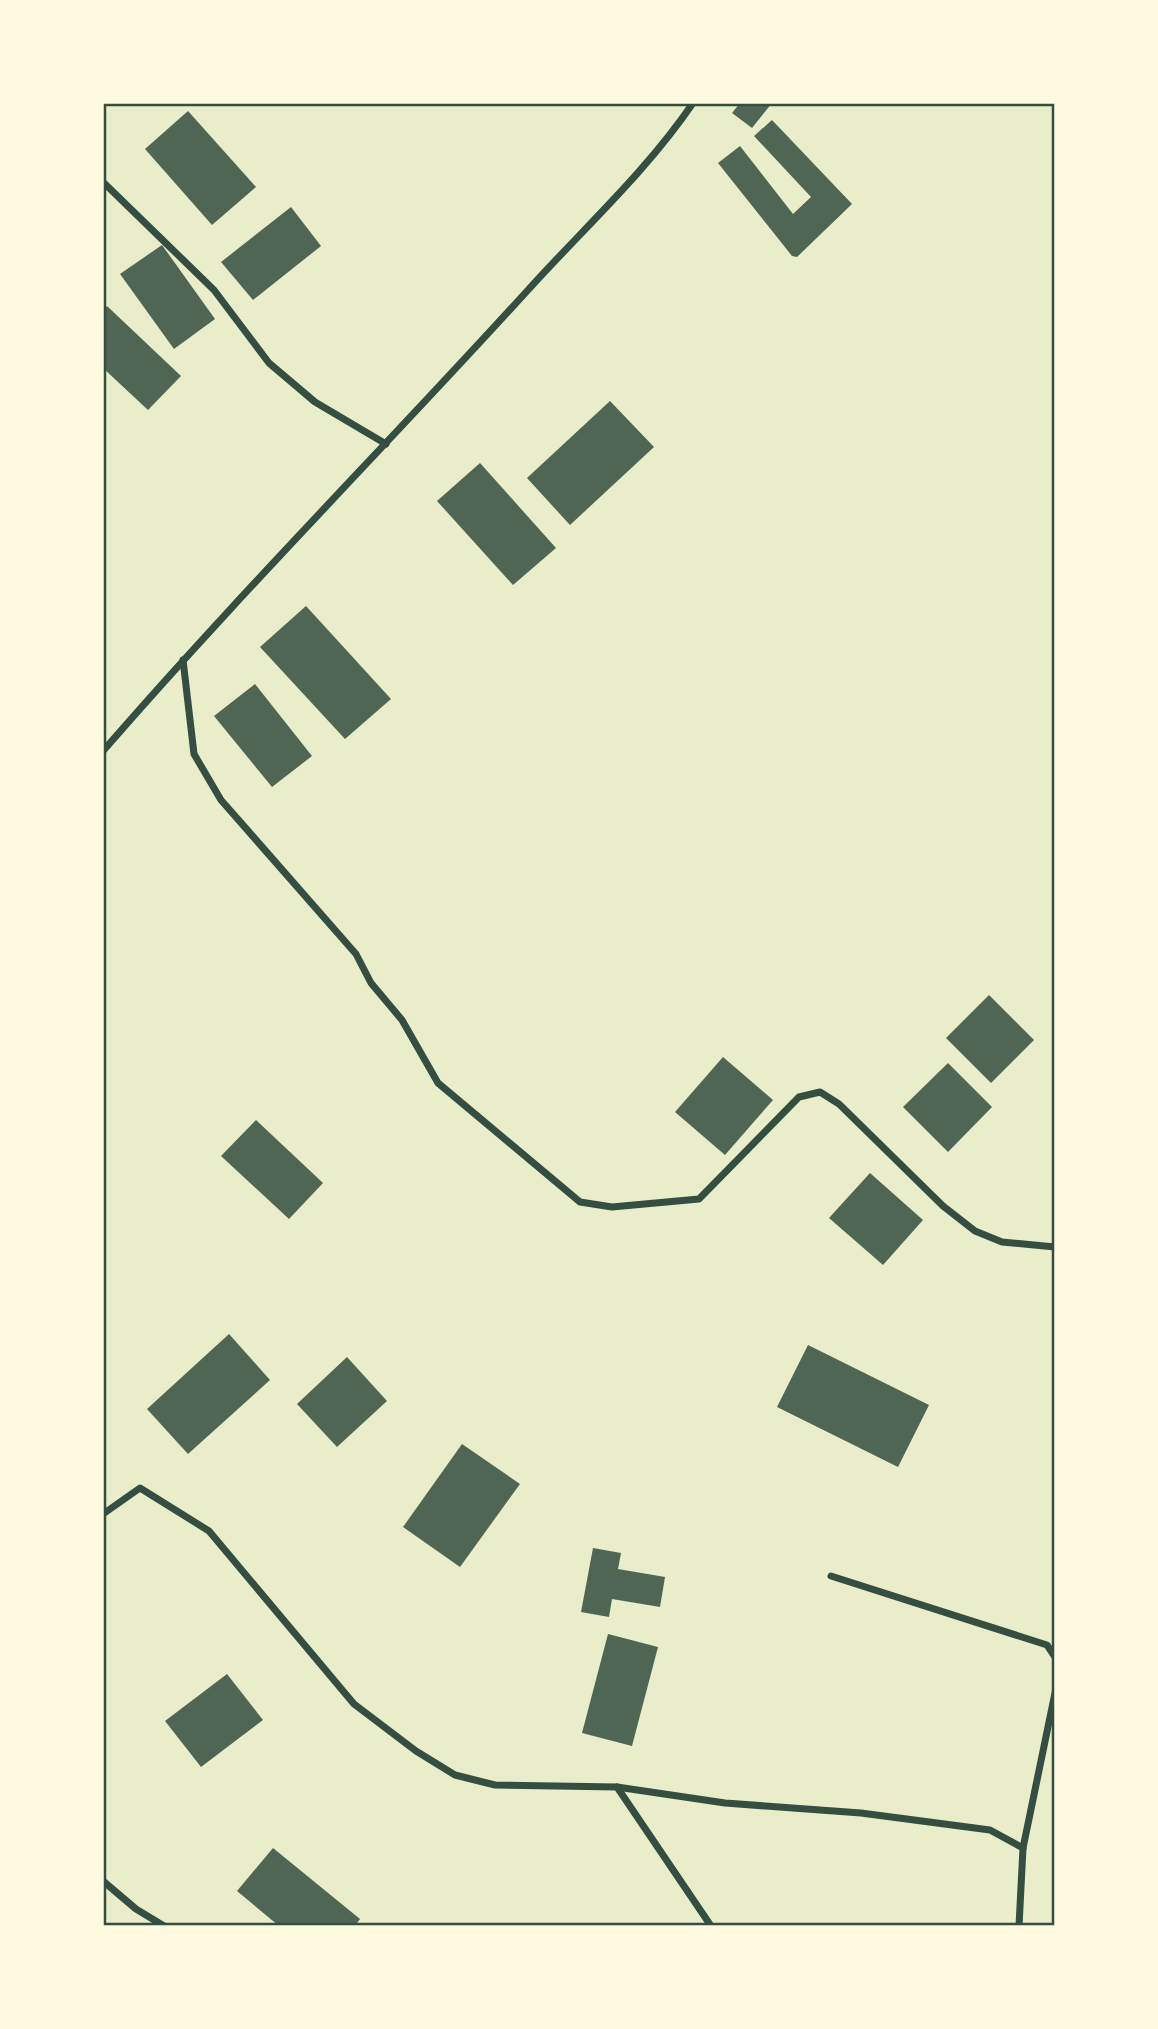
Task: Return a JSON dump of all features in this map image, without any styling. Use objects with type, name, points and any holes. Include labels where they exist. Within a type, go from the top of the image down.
[{"type":"street","points":[[103,751],[183,660],[638,173],[693,103]]},
{"type":"street","points":[[103,182],[214,290],[269,363],[315,402],[386,444]]},
{"type":"street","points":[[183,660],[194,754],[221,800],[356,954],[371,983],[402,1020],[438,1083],[580,1202],[612,1207],[699,1199],[799,1097],[820,1092],[839,1104],[943,1206],[975,1231],[1002,1242],[1055,1247]]},
{"type":"street","points":[[103,1514],[140,1488],[209,1531],[354,1704],[416,1751],[455,1775],[495,1785],[617,1787],[725,1803],[861,1813],[990,1830],[1023,1848]]},
{"type":"street","points":[[831,1576],[1047,1645],[1055,1657]]},
{"type":"street","points":[[1019,1926],[1023,1848],[1055,1693]]},
{"type":"street","points":[[617,1787],[711,1926]]},
{"type":"street","points":[[103,1881],[136,1909],[164,1926]]},
{"type":"building","points":[[740,103],[772,103],[752,128],[732,113]]},
{"type":"building","points":[[188,111],[256,187],[212,225],[145,149]]},
{"type":"building","points":[[772,120],[852,204],[797,257],[792,256],[718,163],[740,146],[793,214],[811,197],[754,136]]},
{"type":"building","points":[[291,207],[321,246],[253,300],[221,262]]},
{"type":"building","points":[[162,245],[215,319],[174,349],[120,274]]},
{"type":"building","points":[[107,306],[181,376],[148,410],[103,368],[103,311]]},
{"type":"building","points":[[610,401],[654,447],[570,525],[527,478]]},
{"type":"building","points":[[480,463],[556,548],[513,585],[437,501]]},
{"type":"building","points":[[306,606],[391,699],[345,739],[260,647]]},
{"type":"building","points":[[255,684],[312,756],[272,787],[214,716]]},
{"type":"building","points":[[989,995],[1034,1040],[991,1083],[946,1038]]},
{"type":"building","points":[[723,1057],[773,1100],[725,1155],[675,1112]]},
{"type":"building","points":[[948,1063],[992,1107],[948,1152],[903,1107]]},
{"type":"building","points":[[256,1120],[323,1183],[289,1219],[221,1156]]},
{"type":"building","points":[[870,1173],[923,1220],[883,1265],[829,1218]]},
{"type":"building","points":[[229,1334],[270,1380],[188,1454],[147,1409]]},
{"type":"building","points":[[808,1345],[929,1405],[898,1467],[777,1407]]},
{"type":"building","points":[[347,1357],[387,1401],[337,1447],[297,1404]]},
{"type":"building","points":[[462,1444],[520,1484],[460,1567],[403,1527]]},
{"type":"building","points":[[593,1548],[621,1553],[618,1569],[665,1577],[660,1607],[612,1599],[609,1617],[581,1612]]},
{"type":"building","points":[[608,1634],[658,1647],[632,1746],[582,1733]]},
{"type":"building","points":[[227,1674],[263,1720],[201,1767],[165,1721]]},
{"type":"building","points":[[273,1848],[360,1919],[355,1926],[279,1926],[237,1891]]}]
